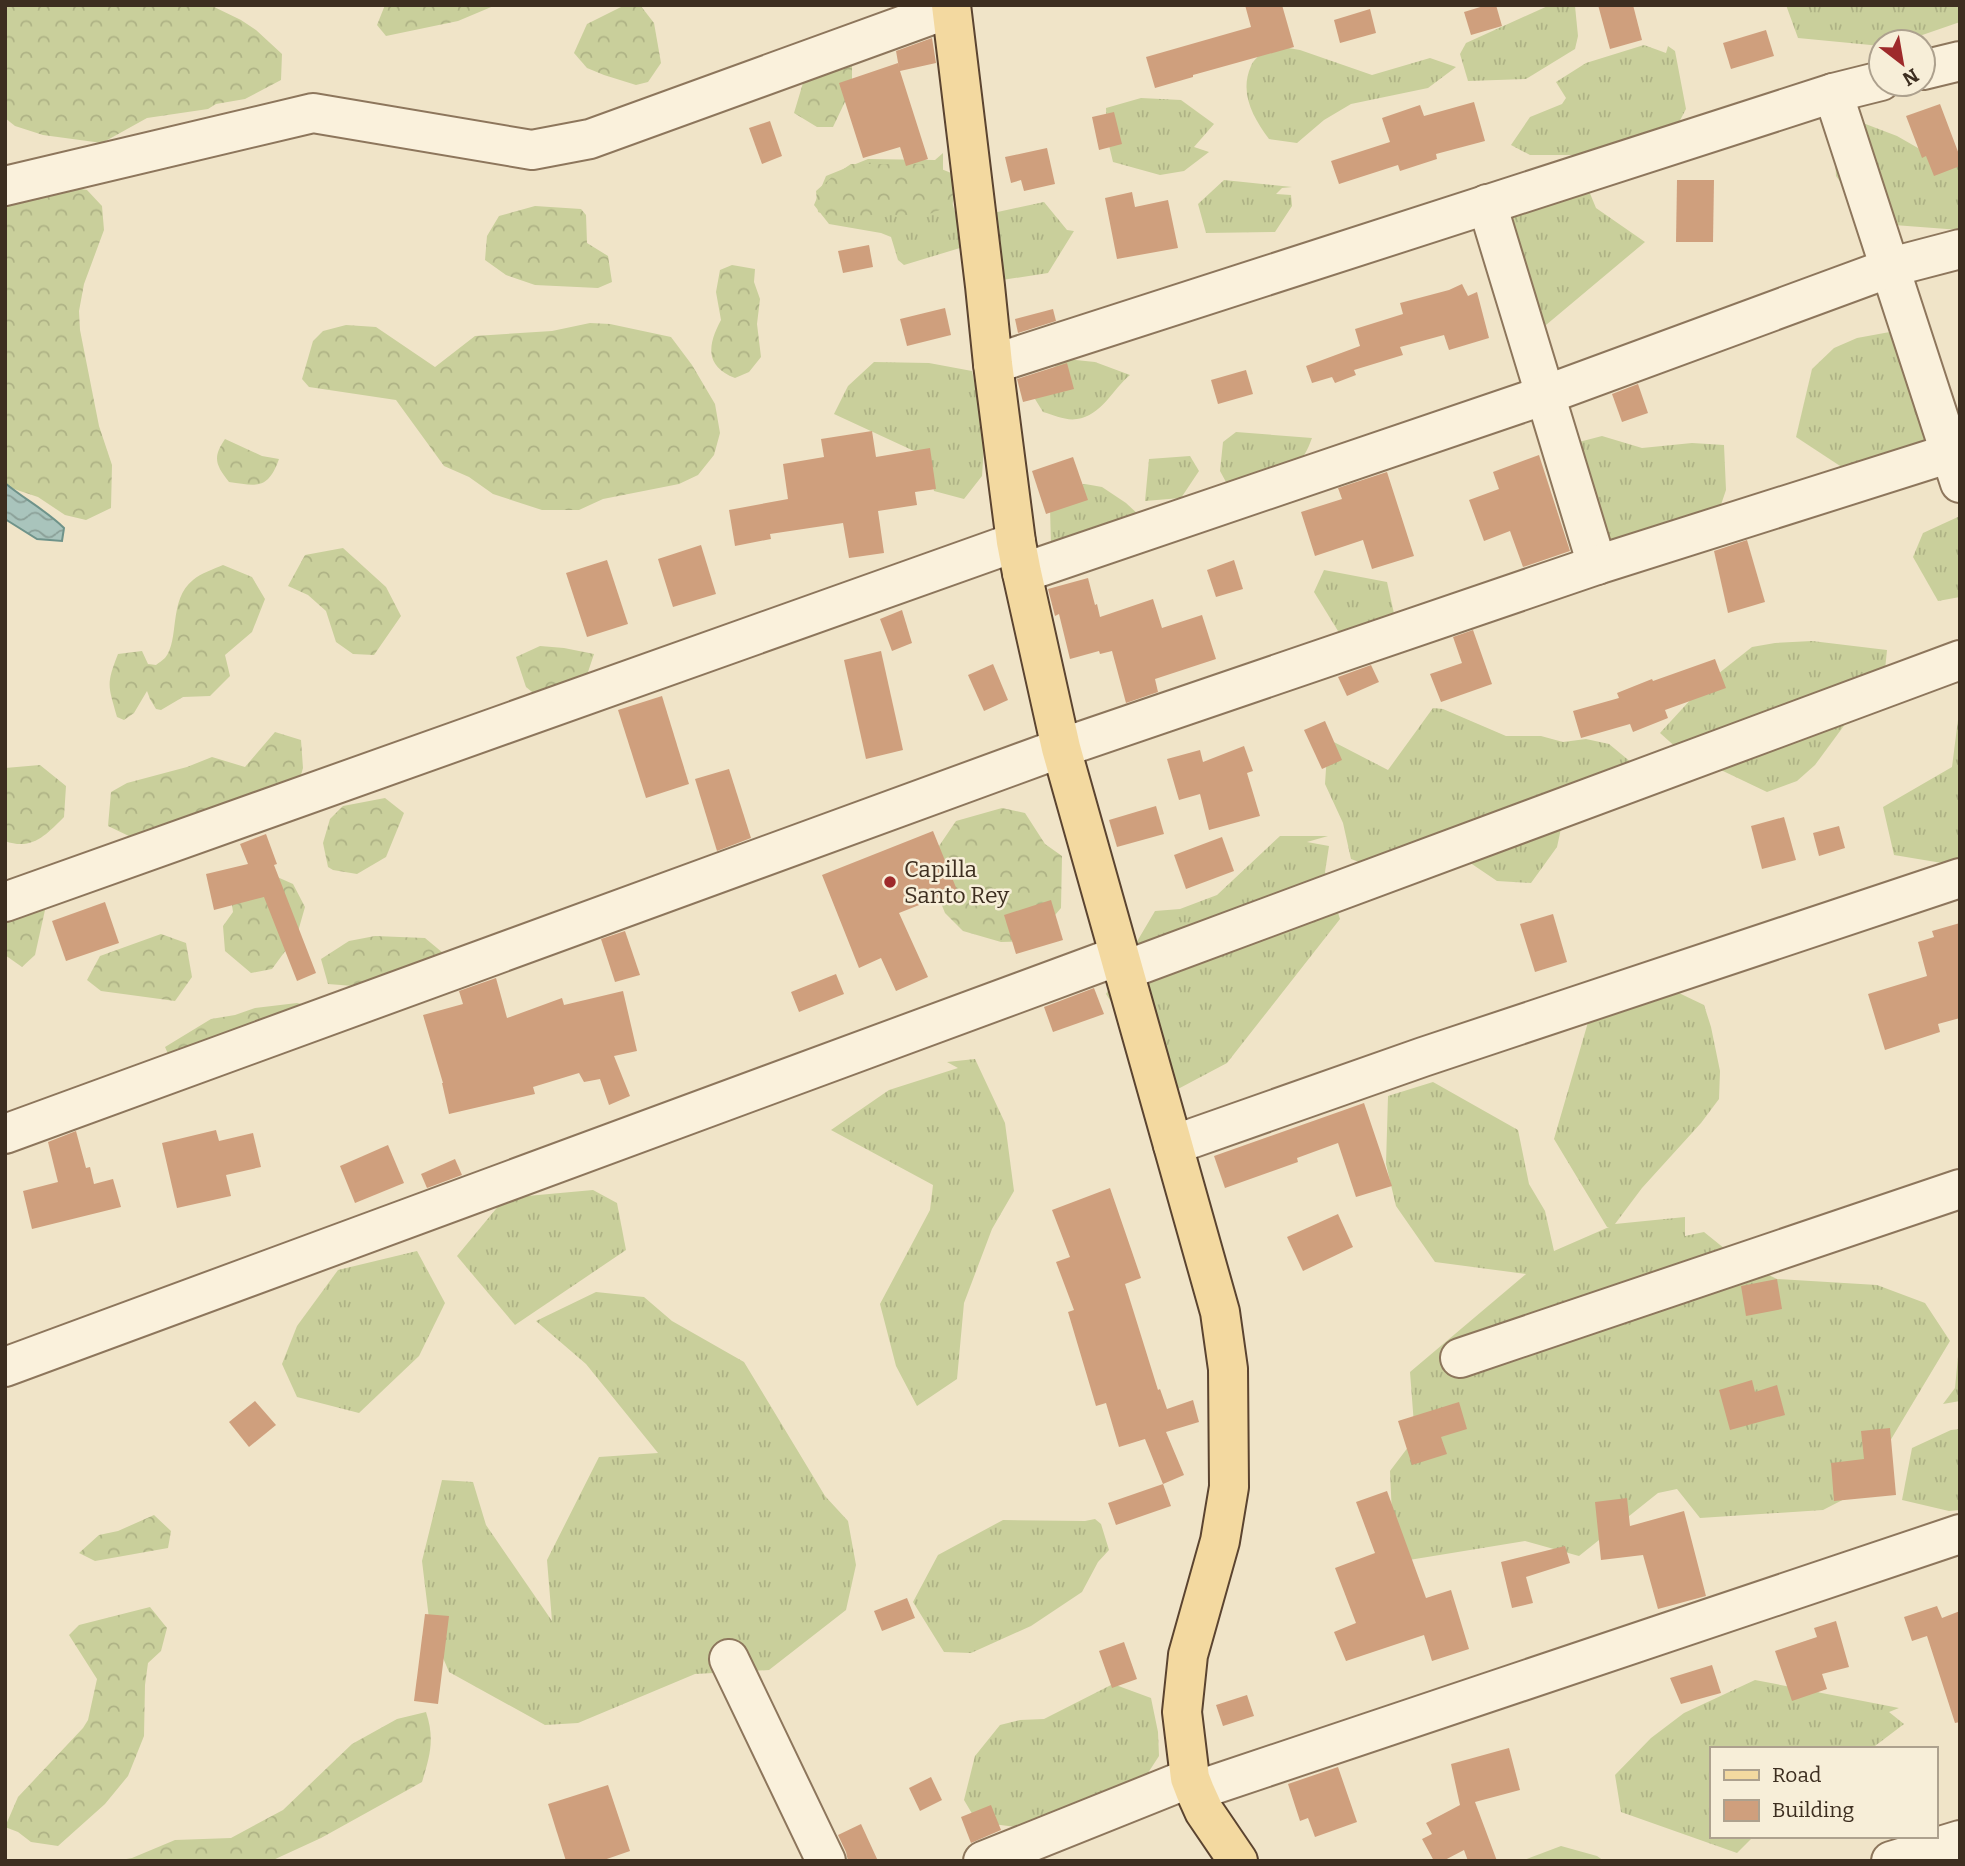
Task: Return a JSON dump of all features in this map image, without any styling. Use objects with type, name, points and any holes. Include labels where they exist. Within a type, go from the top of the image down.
[{"type":"main road","points":[[951,7],[1019,558],[1061,748],[1220,1312],[1229,1380],[1228,1487],[1220,1541],[1188,1655],[1182,1712],[1192,1784],[1204,1811],[1238,1861]]},
{"type":"street","points":[[5,186],[313,113],[532,150],[590,139],[951,7]]},
{"type":"street","points":[[1937,67],[1960,61]]},
{"type":"street","points":[[993,364],[1833,93],[1867,84]]},
{"type":"street","points":[[5,1134],[1061,748],[1597,565],[1957,462],[1833,93]]},
{"type":"street","points":[[1487,204],[1597,565]]},
{"type":"street","points":[[5,902],[1019,558],[1545,395],[1890,268],[1960,249]]},
{"type":"street","points":[[5,1367],[1960,660]]},
{"type":"street","points":[[1173,1145],[1423,1057],[1960,878]]},
{"type":"street","points":[[1460,1358],[1960,1189]]},
{"type":"street","points":[[983,1861],[1192,1784],[1960,1534]]},
{"type":"street","points":[[729,1659],[825,1861]]},
{"type":"street","points":[[1891,1861],[1960,1840]]},
{"type":"green space","points":[[5,5],[210,5],[256,30],[282,54],[281,80],[245,99],[216,104],[208,109],[147,118],[102,143],[43,135],[15,126],[5,118]]},
{"type":"green space","points":[[385,5],[496,5],[458,21],[386,36],[377,25]]},
{"type":"green space","points":[[625,5],[640,5],[654,23],[661,63],[648,82],[636,85],[587,68],[574,53],[587,24]]},
{"type":"green space","points":[[1550,5],[1575,6],[1578,36],[1575,49],[1526,79],[1468,81],[1460,54],[1466,43]]},
{"type":"green space","points":[[1786,5],[1960,5],[1960,22],[1937,30],[1867,28],[1867,45],[1798,38]]},
{"type":"green space","points":[[1271,45],[1300,50],[1372,75],[1430,58],[1456,67],[1428,88],[1351,104],[1324,120],[1297,143],[1269,139],[1258,122],[1247,95],[1246,86],[1251,66]]},
{"type":"green space","points":[[1644,45],[1666,53],[1668,46],[1675,51],[1686,109],[1676,128],[1575,155],[1530,155],[1511,145],[1530,117],[1562,104],[1566,98],[1556,82],[1586,63]]},
{"type":"green space","points":[[852,58],[852,87],[833,127],[817,127],[794,113],[803,83],[804,63]]},
{"type":"green space","points":[[1141,98],[1181,100],[1214,124],[1194,147],[1209,152],[1184,171],[1160,175],[1113,162],[1107,137],[1106,108]]},
{"type":"green space","points":[[1855,120],[1897,136],[1925,152],[1960,163],[1960,230],[1894,225],[1858,206],[1836,176],[1834,131]]},
{"type":"green space","points":[[943,153],[943,171],[957,219],[960,248],[904,265],[898,260],[891,237],[829,224],[814,205],[826,176],[868,159],[935,160]]},
{"type":"green space","points":[[851,164],[929,164],[961,177],[952,205],[927,215],[832,217],[818,212],[816,191]]},
{"type":"green space","points":[[1224,180],[1292,187],[1282,188],[1276,194],[1291,195],[1292,206],[1275,232],[1206,233],[1198,204]]},
{"type":"green space","points":[[52,184],[87,190],[102,206],[104,230],[84,284],[79,311],[80,330],[99,426],[112,465],[111,508],[86,520],[65,515],[38,497],[5,486],[5,202]]},
{"type":"green space","points":[[1589,191],[1596,208],[1645,242],[1546,325],[1495,295],[1500,228],[1514,203]]},
{"type":"green space","points":[[1044,202],[1067,230],[1074,231],[1048,273],[989,282],[993,213]]},
{"type":"green space","points":[[535,206],[581,209],[586,215],[587,243],[608,256],[612,282],[598,288],[535,285],[506,275],[485,260],[487,236],[499,216]]},
{"type":"green space","points":[[732,265],[755,269],[754,282],[760,299],[757,324],[761,357],[749,372],[735,378],[718,367],[712,354],[713,338],[721,320],[716,292],[720,270]]},
{"type":"green space","points":[[590,323],[610,324],[671,337],[692,365],[715,404],[720,433],[714,455],[698,475],[679,484],[603,499],[579,510],[542,510],[493,494],[469,477],[444,466],[396,400],[309,387],[302,379],[313,341],[323,331],[346,325],[376,327],[435,367],[475,336],[552,331]]},
{"type":"green space","points":[[1917,327],[1946,397],[1912,478],[1866,483],[1796,437],[1812,369],[1834,348],[1857,338]]},
{"type":"green space","points":[[1066,359],[1095,362],[1130,375],[1100,407],[1085,417],[1064,418],[1043,412],[1035,399],[1040,386],[1055,367]]},
{"type":"green space","points":[[874,362],[929,363],[972,371],[985,432],[982,476],[964,499],[934,491],[927,457],[834,414],[848,386]]},
{"type":"green space","points":[[1236,432],[1312,438],[1302,458],[1287,470],[1226,482],[1220,471],[1223,442]]},
{"type":"green space","points":[[1602,436],[1642,448],[1692,443],[1724,445],[1726,490],[1707,546],[1672,561],[1591,532],[1579,442]]},
{"type":"green space","points":[[225,439],[262,456],[279,459],[266,481],[254,485],[229,482],[217,461],[218,451]]},
{"type":"green space","points":[[1190,456],[1199,471],[1181,498],[1145,501],[1149,459]]},
{"type":"green space","points":[[1085,484],[1102,487],[1140,516],[1051,545],[1050,508],[1072,486]]},
{"type":"green space","points":[[1960,516],[1960,597],[1938,601],[1913,557],[1923,533]]},
{"type":"green space","points":[[343,548],[386,587],[401,616],[374,655],[353,654],[336,642],[326,611],[308,595],[288,586],[305,555]]},
{"type":"green space","points":[[223,565],[252,577],[265,599],[252,632],[225,655],[230,676],[210,696],[183,697],[161,710],[156,709],[147,691],[134,713],[124,720],[117,717],[110,685],[118,654],[142,651],[148,664],[156,665],[164,659],[172,641],[177,609],[185,588],[200,575]]},
{"type":"green space","points":[[1324,570],[1387,582],[1395,618],[1346,632],[1338,631],[1314,592]]},
{"type":"green space","points":[[1812,641],[1887,650],[1885,670],[1815,765],[1797,781],[1767,792],[1679,750],[1660,733],[1704,685],[1752,647]]},
{"type":"green space","points":[[540,646],[594,654],[582,690],[537,696],[526,687],[516,657]]},
{"type":"green space","points":[[1960,704],[1960,866],[1894,855],[1883,807],[1952,767]]},
{"type":"green space","points":[[1433,708],[1443,709],[1506,736],[1541,736],[1563,742],[1586,739],[1609,744],[1632,763],[1562,824],[1557,847],[1531,883],[1497,881],[1463,858],[1394,875],[1351,859],[1343,823],[1325,784],[1328,739],[1388,770]]},
{"type":"green space","points":[[275,732],[301,740],[303,768],[292,807],[131,837],[108,826],[111,792],[127,783],[187,767],[212,757],[245,767]]},
{"type":"green space","points":[[40,765],[66,786],[64,817],[45,835],[31,843],[15,844],[5,841],[5,768]]},
{"type":"green space","points":[[385,798],[404,813],[386,857],[357,874],[328,867],[323,843],[330,819],[343,806]]},
{"type":"green space","points":[[1002,808],[1025,813],[1045,844],[1062,856],[1061,908],[1033,941],[1001,942],[963,931],[945,913],[932,881],[939,846],[956,821]]},
{"type":"green space","points":[[1280,836],[1328,836],[1307,842],[1329,846],[1325,872],[1340,919],[1227,1063],[1161,1098],[1131,1032],[1106,994],[1155,911],[1180,909],[1217,895]]},
{"type":"green space","points":[[275,876],[293,884],[305,907],[297,935],[272,969],[251,973],[225,951],[223,926],[233,912],[231,898]]},
{"type":"green space","points":[[22,904],[45,910],[35,955],[22,967],[5,955],[5,910]]},
{"type":"green space","points":[[161,934],[186,943],[192,977],[175,1001],[101,991],[87,980],[100,956]]},
{"type":"green space","points":[[375,936],[425,938],[443,953],[446,977],[366,987],[328,984],[321,959],[349,941]]},
{"type":"green space","points":[[1658,983],[1704,1005],[1720,1071],[1719,1099],[1642,1188],[1615,1224],[1685,1217],[1685,1236],[1704,1232],[1740,1261],[1777,1279],[1877,1285],[1925,1303],[1950,1341],[1860,1491],[1823,1510],[1700,1518],[1677,1489],[1658,1493],[1579,1556],[1525,1541],[1409,1560],[1393,1538],[1390,1471],[1415,1438],[1410,1372],[1526,1274],[1435,1262],[1396,1206],[1386,1164],[1388,1096],[1433,1082],[1518,1130],[1529,1184],[1545,1211],[1554,1251],[1609,1227],[1554,1139],[1591,1012]]},
{"type":"green space","points":[[297,1003],[339,1012],[334,1035],[289,1047],[169,1056],[165,1047],[211,1019],[255,1008]]},
{"type":"green space","points":[[975,1059],[1005,1123],[1014,1191],[992,1229],[964,1303],[957,1379],[917,1406],[896,1366],[880,1304],[930,1210],[933,1185],[831,1130],[889,1090],[958,1068],[947,1062]]},
{"type":"green space","points":[[593,1190],[617,1203],[626,1250],[515,1325],[457,1256],[505,1198]]},
{"type":"green space","points":[[417,1251],[445,1303],[419,1356],[359,1413],[297,1397],[282,1364],[297,1326],[338,1270]]},
{"type":"green space","points":[[596,1292],[644,1297],[672,1321],[744,1362],[825,1496],[848,1521],[856,1565],[846,1610],[769,1670],[695,1674],[578,1723],[545,1725],[449,1672],[430,1627],[422,1561],[442,1480],[473,1482],[486,1525],[552,1621],[547,1560],[599,1457],[658,1453],[586,1364],[536,1321]]},
{"type":"green space","points":[[1960,1336],[1960,1401],[1943,1404],[1955,1388]]},
{"type":"green space","points":[[1960,1429],[1960,1510],[1949,1511],[1902,1500],[1912,1448],[1951,1430]]},
{"type":"green space","points":[[154,1515],[171,1531],[168,1548],[95,1561],[79,1553],[99,1535],[118,1531]]},
{"type":"green space","points":[[1095,1519],[1101,1524],[1109,1550],[1098,1562],[1082,1592],[1031,1626],[971,1653],[944,1652],[913,1602],[938,1555],[1003,1520]]},
{"type":"green space","points":[[150,1607],[167,1628],[161,1651],[148,1663],[144,1736],[128,1776],[105,1804],[58,1846],[31,1842],[18,1832],[5,1827],[18,1797],[88,1720],[97,1679],[69,1635],[79,1625]]},
{"type":"green space","points":[[1755,1680],[1899,1708],[1889,1712],[1904,1724],[1874,1747],[1710,1747],[1710,1838],[1752,1838],[1737,1853],[1621,1812],[1615,1775],[1651,1738],[1684,1713]]},
{"type":"green space","points":[[1113,1684],[1151,1698],[1158,1732],[1159,1756],[1144,1779],[1024,1828],[977,1822],[964,1800],[975,1756],[1000,1725],[1020,1720],[1044,1719]]},
{"type":"green space","points":[[426,1712],[430,1747],[422,1782],[321,1838],[271,1861],[115,1861],[132,1858],[175,1840],[231,1838],[283,1810],[352,1744],[397,1719]]},
{"type":"green space","points":[[1561,1846],[1597,1856],[1604,1861],[1521,1861]]},
{"type":"water","points":[[5,483],[64,528],[62,541],[37,539],[5,519]]},
{"type":"building","points":[[1245,5],[1282,5],[1294,47],[1155,88],[1146,57],[1251,27]]},
{"type":"building","points":[[1496,5],[1502,26],[1471,35],[1464,12]]},
{"type":"building","points":[[1598,5],[1633,5],[1642,40],[1610,49]]},
{"type":"building","points":[[1370,9],[1376,33],[1340,43],[1334,20]]},
{"type":"building","points":[[1766,30],[1774,56],[1731,69],[1723,43]]},
{"type":"building","points":[[932,38],[936,63],[900,71],[928,159],[906,166],[900,147],[863,158],[839,83],[898,63],[899,68],[896,51]]},
{"type":"building","points":[[1474,102],[1485,141],[1436,154],[1437,159],[1400,171],[1398,165],[1339,184],[1331,161],[1390,142],[1382,118],[1420,105],[1424,116]]},
{"type":"building","points":[[1940,104],[1960,157],[1960,166],[1934,176],[1926,156],[1922,158],[1906,116]]},
{"type":"building","points":[[1114,112],[1122,144],[1099,150],[1092,117]]},
{"type":"building","points":[[770,121],[782,156],[762,164],[749,128]]},
{"type":"building","points":[[1047,148],[1055,184],[1024,191],[1021,180],[1011,183],[1005,157]]},
{"type":"building","points":[[1677,180],[1714,180],[1713,242],[1676,242]]},
{"type":"building","points":[[1132,192],[1135,207],[1168,200],[1178,248],[1117,259],[1105,198]]},
{"type":"building","points":[[869,245],[873,267],[843,273],[838,251]]},
{"type":"building","points":[[1462,284],[1468,296],[1477,292],[1489,338],[1449,350],[1444,335],[1400,347],[1403,355],[1354,370],[1356,375],[1335,383],[1332,377],[1312,383],[1306,366],[1360,346],[1355,329],[1403,314],[1400,303]]},
{"type":"building","points":[[945,308],[951,335],[907,346],[900,319]]},
{"type":"building","points":[[1053,309],[1056,321],[1018,333],[1015,319]]},
{"type":"building","points":[[1067,363],[1074,389],[1023,402],[1017,379]]},
{"type":"building","points":[[1246,370],[1253,394],[1218,404],[1211,380]]},
{"type":"building","points":[[1638,384],[1648,413],[1622,422],[1612,394]]},
{"type":"building","points":[[872,431],[876,457],[930,448],[936,489],[915,492],[917,505],[878,511],[884,553],[849,558],[843,523],[770,534],[771,539],[735,546],[729,510],[788,499],[783,464],[824,457],[821,439]]},
{"type":"building","points":[[1539,455],[1570,551],[1523,567],[1510,531],[1484,541],[1469,500],[1499,489],[1493,472]]},
{"type":"building","points":[[1073,457],[1088,500],[1046,514],[1032,471]]},
{"type":"building","points":[[1387,472],[1414,556],[1372,569],[1363,540],[1315,556],[1301,512],[1342,499],[1338,488]]},
{"type":"building","points":[[1747,540],[1765,602],[1728,613],[1714,551]]},
{"type":"building","points":[[701,545],[716,594],[673,607],[658,559]]},
{"type":"building","points":[[607,560],[628,624],[587,637],[566,573]]},
{"type":"building","points":[[1234,560],[1243,589],[1216,597],[1207,570]]},
{"type":"building","points":[[1088,578],[1100,617],[1153,599],[1162,628],[1202,615],[1216,659],[1155,679],[1158,692],[1126,703],[1112,651],[1100,654],[1099,651],[1070,659],[1059,614],[1055,616],[1048,589]]},
{"type":"building","points":[[902,610],[912,643],[892,651],[880,619]]},
{"type":"building","points":[[1473,630],[1492,684],[1441,702],[1430,674],[1462,663],[1453,637]]},
{"type":"building","points":[[881,651],[903,750],[866,759],[844,660]]},
{"type":"building","points":[[1715,659],[1726,688],[1665,710],[1668,718],[1633,732],[1630,724],[1581,738],[1573,711],[1619,698],[1617,693]]},
{"type":"building","points":[[993,664],[1008,700],[984,711],[968,675]]},
{"type":"building","points":[[1371,665],[1379,682],[1347,696],[1338,677]]},
{"type":"building","points":[[662,696],[689,784],[646,798],[618,710]]},
{"type":"building","points":[[1325,721],[1342,760],[1322,769],[1304,730]]},
{"type":"building","points":[[1244,746],[1253,771],[1247,773],[1260,816],[1209,830],[1200,794],[1179,800],[1167,759],[1200,750],[1203,762]]},
{"type":"building","points":[[729,769],[751,838],[717,851],[695,779]]},
{"type":"building","points":[[1156,806],[1164,834],[1117,847],[1109,820]]},
{"type":"building","points":[[1784,817],[1796,860],[1762,869],[1751,826]]},
{"type":"building","points":[[1839,826],[1845,848],[1819,856],[1813,833]]},
{"type":"building","name":"Capilla Santo Rey","points":[[933,831],[957,890],[899,913],[928,977],[896,991],[881,958],[859,968],[822,875]]},
{"type":"building","points":[[266,834],[277,864],[274,865],[316,973],[297,981],[264,897],[214,910],[206,874],[248,864],[240,844]]},
{"type":"building","points":[[1222,837],[1234,871],[1186,889],[1174,855]]},
{"type":"building","points":[[1051,900],[1063,940],[1016,954],[1004,915]]},
{"type":"building","points":[[105,902],[119,943],[66,961],[52,921]]},
{"type":"building","points":[[1553,914],[1567,962],[1535,972],[1520,924]]},
{"type":"building","points":[[1960,923],[1960,1018],[1938,1024],[1940,1032],[1885,1050],[1868,994],[1927,976],[1918,942],[1934,937],[1932,931]]},
{"type":"building","points":[[625,931],[640,975],[615,982],[601,939]]},
{"type":"building","points":[[836,974],[844,994],[799,1012],[791,992]]},
{"type":"building","points":[[496,978],[507,1018],[562,998],[564,1005],[623,991],[637,1051],[614,1056],[630,1096],[609,1105],[600,1079],[584,1082],[579,1073],[533,1087],[535,1094],[449,1114],[423,1015],[463,1004],[459,991]]},
{"type":"building","points":[[1094,988],[1104,1014],[1053,1032],[1044,1007]]},
{"type":"building","points":[[1364,1103],[1392,1186],[1356,1197],[1338,1143],[1297,1158],[1298,1162],[1225,1188],[1214,1156]]},
{"type":"building","points":[[216,1130],[219,1141],[253,1133],[261,1167],[226,1175],[231,1196],[177,1208],[162,1143]]},
{"type":"building","points":[[76,1131],[86,1168],[90,1167],[94,1184],[113,1179],[121,1207],[32,1229],[23,1191],[58,1182],[48,1142]]},
{"type":"building","points":[[388,1145],[404,1183],[355,1203],[340,1166]]},
{"type":"building","points":[[455,1159],[462,1175],[427,1188],[421,1174]]},
{"type":"building","points":[[1110,1188],[1141,1278],[1125,1284],[1158,1390],[1160,1389],[1167,1409],[1193,1400],[1199,1422],[1166,1432],[1184,1475],[1163,1484],[1145,1439],[1119,1447],[1106,1403],[1096,1406],[1068,1312],[1074,1310],[1056,1262],[1070,1257],[1052,1210]]},
{"type":"building","points":[[1338,1214],[1353,1247],[1303,1271],[1287,1237]]},
{"type":"building","points":[[1777,1279],[1782,1309],[1746,1316],[1741,1286]]},
{"type":"building","points":[[1752,1380],[1755,1392],[1777,1385],[1785,1415],[1730,1430],[1719,1390]]},
{"type":"building","points":[[255,1401],[276,1425],[249,1447],[229,1422]]},
{"type":"building","points":[[1459,1402],[1467,1429],[1441,1437],[1447,1454],[1412,1465],[1398,1421]]},
{"type":"building","points":[[1890,1428],[1896,1495],[1834,1501],[1831,1463],[1864,1459],[1861,1431]]},
{"type":"building","points":[[1163,1484],[1171,1506],[1116,1525],[1108,1503]]},
{"type":"building","points":[[1387,1491],[1426,1598],[1451,1590],[1469,1649],[1432,1661],[1424,1635],[1346,1661],[1334,1632],[1356,1623],[1335,1568],[1375,1553],[1356,1502]]},
{"type":"building","points":[[1627,1498],[1630,1526],[1684,1511],[1706,1596],[1658,1609],[1643,1555],[1601,1560],[1595,1502]]},
{"type":"building","points":[[1565,1546],[1570,1563],[1526,1577],[1533,1603],[1512,1608],[1501,1562]]},
{"type":"building","points":[[907,1598],[915,1618],[882,1631],[874,1611]]},
{"type":"building","points":[[1937,1606],[1942,1618],[1960,1611],[1960,1722],[1955,1723],[1927,1636],[1912,1641],[1904,1617]]},
{"type":"building","points":[[425,1614],[449,1616],[438,1704],[414,1701]]},
{"type":"building","points":[[1836,1621],[1849,1667],[1822,1674],[1827,1689],[1792,1701],[1775,1651],[1817,1637],[1814,1628]]},
{"type":"building","points":[[1124,1642],[1137,1679],[1112,1688],[1099,1651]]},
{"type":"building","points":[[1712,1665],[1721,1693],[1681,1704],[1670,1678]]},
{"type":"building","points":[[1247,1695],[1254,1716],[1223,1726],[1216,1705]]},
{"type":"building","points":[[1509,1748],[1520,1790],[1475,1802],[1497,1861],[1468,1861],[1464,1850],[1443,1861],[1434,1861],[1422,1839],[1432,1834],[1426,1823],[1460,1805],[1451,1764]]},
{"type":"building","points":[[1338,1767],[1357,1822],[1315,1837],[1308,1818],[1300,1821],[1288,1784]]},
{"type":"building","points":[[931,1777],[942,1800],[920,1811],[909,1788]]},
{"type":"building","points":[[608,1785],[630,1851],[601,1861],[566,1861],[548,1804]]},
{"type":"building","points":[[991,1805],[1001,1830],[971,1843],[961,1817]]},
{"type":"building","points":[[861,1824],[878,1861],[848,1861],[838,1835]]},
{"type":"place","name":"Capilla Santo Rey","points":[[890,882]]}]
